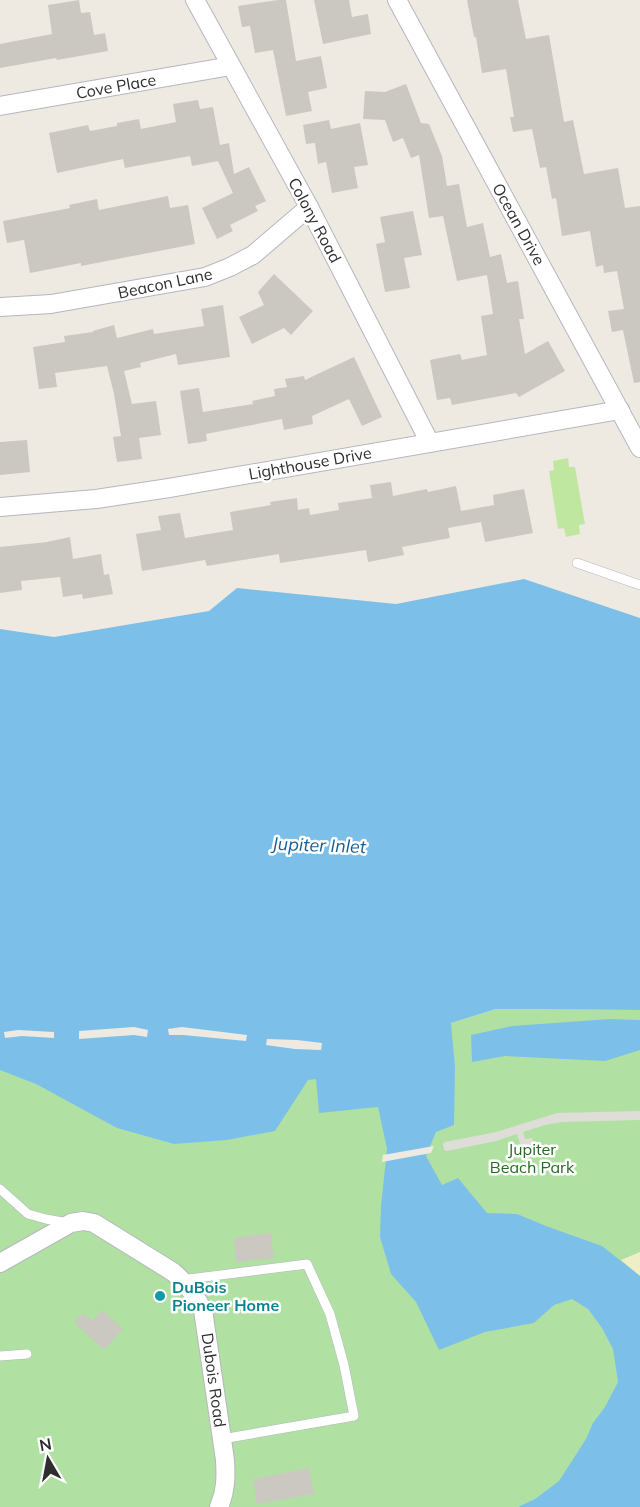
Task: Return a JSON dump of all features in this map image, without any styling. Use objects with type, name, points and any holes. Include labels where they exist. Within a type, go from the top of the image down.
[{"type":"street","name":"Colony Road","points":[[195,0],[309,207],[430,443]]},
{"type":"street","name":"Ocean Drive","points":[[397,0],[640,448]]},
{"type":"street","name":"Cove Place","points":[[0,106],[231,66]]},
{"type":"street","name":"Beacon Lane","points":[[0,308],[51,304],[206,277],[253,255],[309,207]]},
{"type":"street","name":"Lighthouse Drive","points":[[0,507],[96,499],[170,488],[620,410]]},
{"type":"street","name":"Dubois Road","points":[[71,1223],[83,1221],[94,1223],[173,1272],[182,1280],[203,1310],[225,1460],[226,1484],[219,1507]]},
{"type":"street","points":[[0,1263],[71,1223]]},
{"type":"lane","points":[[577,563],[640,585]]},
{"type":"lane","name":"Dubois Road","points":[[0,1189],[28,1214],[71,1223]]},
{"type":"lane","points":[[182,1280],[307,1264],[330,1314],[344,1365],[354,1416],[222,1439]]},
{"type":"lane","points":[[0,1356],[27,1353]]},
{"type":"green space","points":[[568,458],[569,467],[575,467],[585,524],[579,525],[580,534],[566,537],[564,528],[558,529],[549,471],[554,470],[553,461]]},
{"type":"green space","name":"Jupiter Beach Park","points":[[496,1009],[640,1010],[640,1507],[0,1507],[0,1032],[451,1023]]},
{"type":"sand","points":[[640,1252],[640,1276],[621,1260]]},
{"type":"shaded area","points":[[640,1111],[640,1120],[562,1122],[545,1125],[523,1132],[525,1139],[532,1138],[534,1144],[521,1147],[517,1134],[496,1141],[444,1150],[445,1142],[496,1132],[557,1113]]},
{"type":"water","name":"Jupiter Inlet","points":[[524,579],[640,618],[640,1010],[496,1009],[451,1023],[455,1067],[454,1125],[436,1132],[426,1156],[442,1185],[458,1178],[487,1213],[517,1214],[602,1246],[640,1276],[640,1507],[518,1507],[535,1499],[559,1481],[586,1439],[618,1382],[613,1349],[602,1328],[588,1309],[572,1299],[554,1305],[534,1323],[485,1332],[439,1350],[416,1302],[391,1274],[380,1237],[387,1149],[378,1107],[319,1113],[316,1079],[308,1080],[275,1131],[227,1140],[174,1144],[117,1128],[36,1084],[0,1070],[0,629],[54,637],[209,611],[237,588],[396,604]]},
{"type":"water","points":[[610,1019],[640,1020],[640,1050],[605,1061],[505,1056],[472,1062],[471,1035],[512,1026]]},
{"type":"pier","points":[[134,1027],[148,1030],[147,1037],[134,1035],[79,1039],[79,1031]]},
{"type":"pier","points":[[182,1027],[247,1035],[246,1041],[169,1035],[168,1029]]},
{"type":"pier","points":[[18,1030],[54,1032],[54,1038],[22,1036],[5,1038],[4,1032]]},
{"type":"pier","points":[[267,1039],[322,1043],[321,1050],[295,1049],[266,1045]]},
{"type":"pier","points":[[434,1146],[431,1153],[382,1162],[383,1155]]},
{"type":"building","points":[[79,0],[81,13],[90,12],[94,35],[105,33],[108,51],[0,68],[0,44],[52,34],[48,5]]},
{"type":"building","points":[[286,0],[296,61],[321,56],[327,88],[308,92],[312,111],[286,116],[273,50],[255,53],[250,26],[242,27],[238,6]]},
{"type":"building","points":[[314,0],[349,0],[352,17],[368,14],[371,34],[323,44]]},
{"type":"building","points":[[467,0],[518,0],[526,39],[549,35],[564,122],[573,120],[584,174],[618,168],[625,208],[640,206],[640,382],[634,383],[623,330],[612,332],[608,311],[624,309],[617,271],[604,273],[603,265],[596,267],[590,231],[562,236],[556,198],[552,199],[546,167],[540,168],[532,129],[513,132],[510,117],[514,117],[506,69],[482,73]]},
{"type":"building","points":[[406,84],[421,123],[429,124],[442,156],[447,186],[459,184],[467,227],[483,223],[490,257],[501,254],[507,283],[518,281],[524,319],[519,319],[525,354],[548,341],[565,371],[519,397],[516,393],[452,405],[450,398],[437,400],[430,360],[460,354],[462,360],[487,355],[481,316],[493,314],[487,275],[457,281],[443,216],[429,218],[419,155],[411,158],[403,138],[393,142],[385,120],[363,119],[365,91],[385,92]]},
{"type":"building","points":[[198,100],[200,109],[213,107],[220,145],[229,143],[234,174],[249,167],[266,201],[255,206],[258,211],[230,225],[233,231],[217,239],[202,208],[233,193],[218,161],[192,166],[190,156],[125,168],[123,159],[57,173],[49,133],[88,125],[90,131],[139,119],[141,129],[176,122],[173,104]]},
{"type":"building","points":[[329,120],[331,129],[360,123],[368,165],[354,167],[358,188],[332,193],[326,162],[318,164],[315,143],[306,144],[303,125]]},
{"type":"building","points":[[168,196],[170,208],[188,205],[195,244],[81,266],[81,263],[30,273],[24,240],[7,243],[3,221],[70,208],[69,205],[97,199],[99,210]]},
{"type":"building","points":[[413,211],[422,255],[404,258],[410,288],[385,292],[376,244],[385,242],[380,217]]},
{"type":"building","points":[[274,274],[313,311],[291,335],[284,328],[252,344],[239,317],[264,305],[258,292]]},
{"type":"building","points":[[223,305],[230,357],[178,365],[176,354],[140,363],[141,367],[124,371],[132,404],[156,401],[161,435],[139,438],[142,459],[117,462],[113,437],[121,436],[107,366],[55,373],[57,387],[39,389],[33,347],[65,342],[64,336],[93,332],[114,325],[117,338],[153,329],[154,334],[204,326],[201,309]]},
{"type":"building","points":[[354,357],[382,417],[362,426],[349,399],[312,416],[313,424],[284,430],[282,419],[206,434],[207,441],[188,444],[180,391],[199,388],[203,412],[253,404],[252,401],[275,396],[274,389],[287,387],[285,379],[304,376],[305,380]]},
{"type":"building","points":[[27,440],[30,472],[0,475],[0,442]]},
{"type":"building","points":[[391,482],[393,496],[456,486],[461,511],[494,505],[493,495],[524,489],[533,533],[485,542],[481,522],[448,528],[450,538],[402,547],[404,555],[368,562],[366,550],[280,563],[279,554],[207,566],[205,560],[142,571],[136,534],[161,530],[158,516],[180,513],[185,538],[233,530],[230,512],[271,505],[270,502],[297,498],[298,510],[309,508],[310,515],[339,510],[338,503],[372,498],[370,485]]},
{"type":"building","points":[[70,537],[73,559],[101,554],[104,575],[109,574],[113,594],[83,599],[82,594],[63,597],[60,577],[21,581],[22,590],[0,593],[0,547]]},
{"type":"building","points":[[271,1233],[274,1258],[236,1262],[234,1238]]},
{"type":"building","points":[[102,1310],[123,1329],[104,1350],[74,1322],[83,1313],[92,1321]]},
{"type":"building","points":[[309,1468],[314,1494],[257,1504],[253,1479]]},
{"type":"place","name":"DuBois Pioneer Home","points":[[160,1296]]}]
